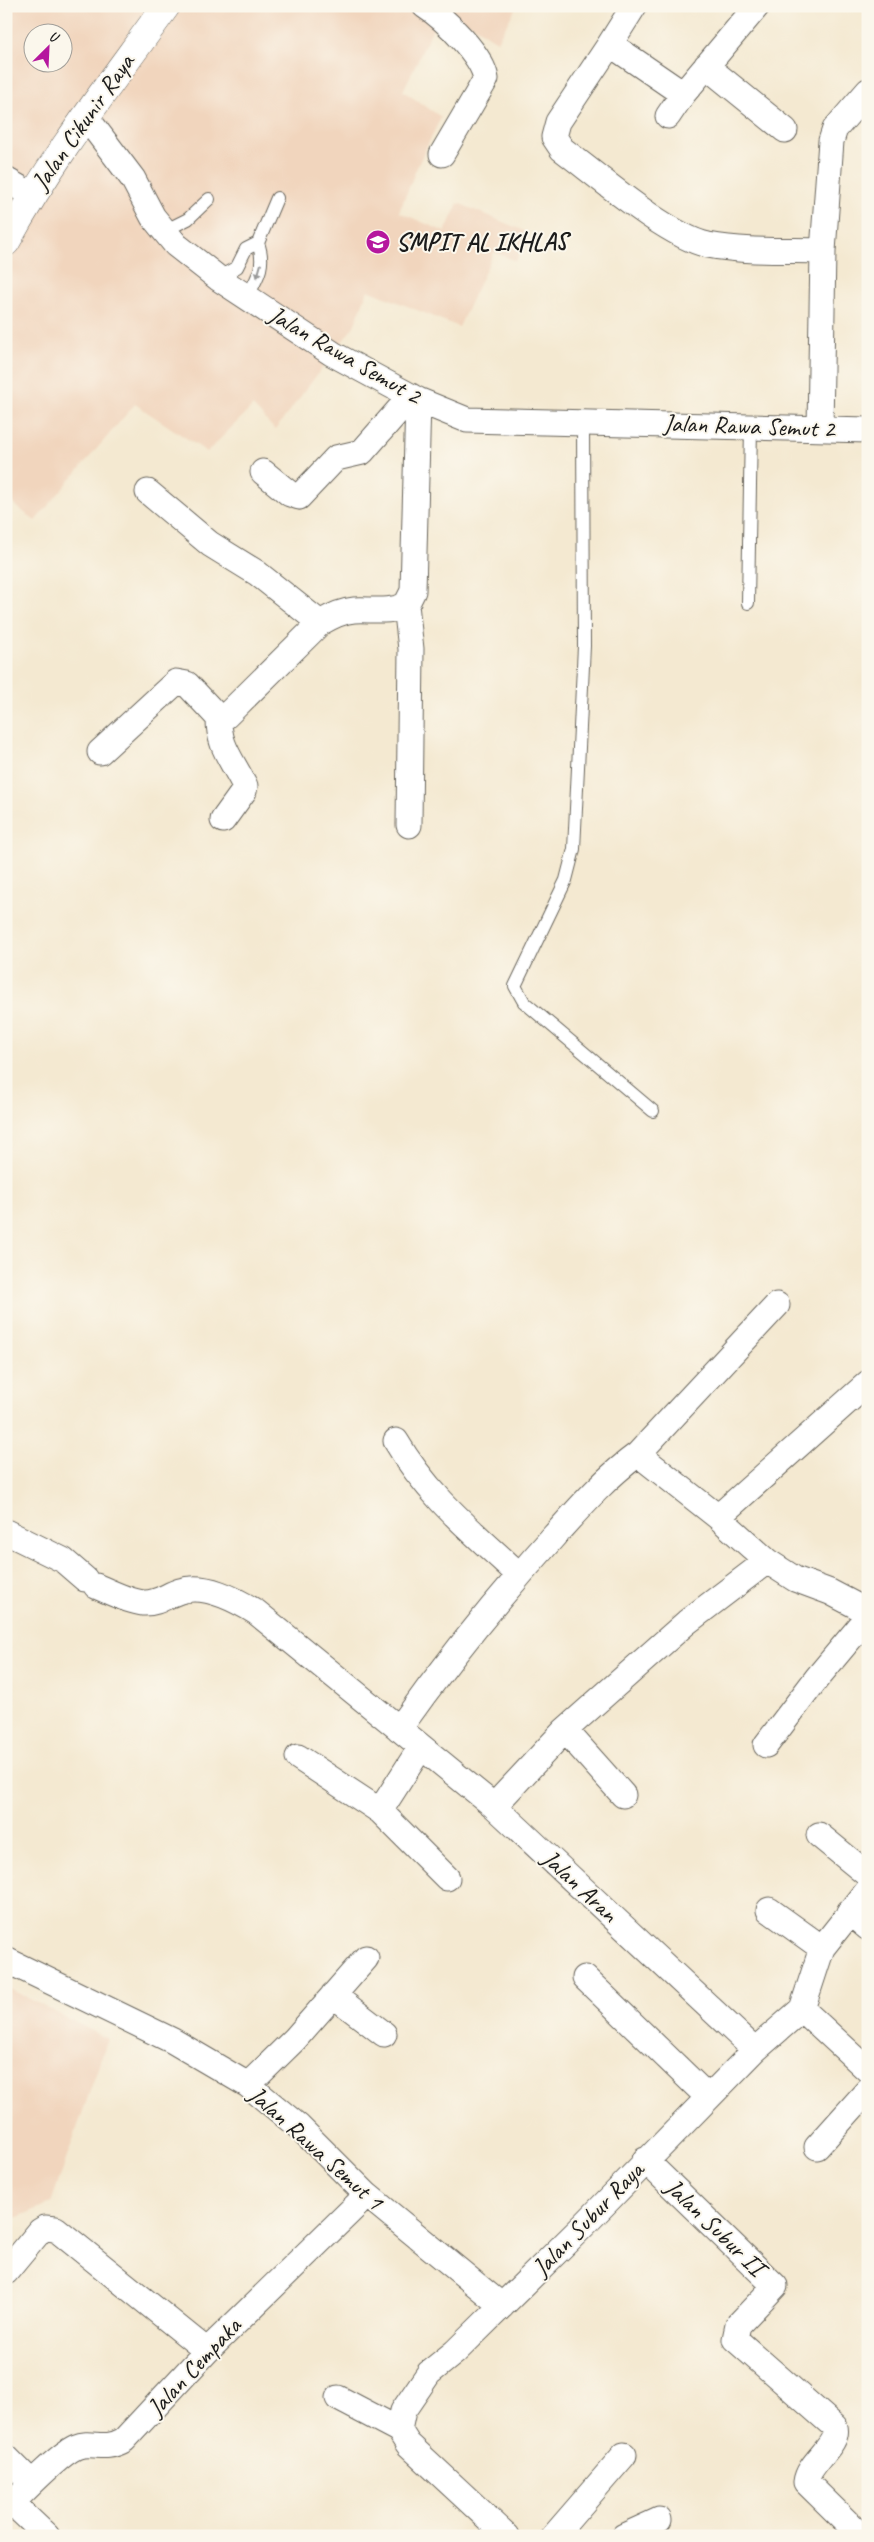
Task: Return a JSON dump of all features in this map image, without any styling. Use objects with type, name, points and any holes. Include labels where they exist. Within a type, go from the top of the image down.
[{"type":"street","name":"Jalan Cikunir Raya","points":[[6,242],[32,195],[60,152],[166,6]]},
{"type":"street","points":[[425,6],[451,25],[485,72],[486,79],[442,154]]},
{"type":"street","points":[[634,6],[558,122],[554,137],[562,149],[677,233],[707,245],[768,250],[822,251]]},
{"type":"street","points":[[668,116],[683,94],[758,6]]},
{"type":"street","points":[[610,44],[683,94]]},
{"type":"street","points":[[706,66],[785,130]]},
{"type":"street","points":[[820,428],[822,251],[832,135],[868,91]]},
{"type":"street","name":"Jalan Rawa Semut 2","points":[[86,117],[133,179],[147,207],[164,231],[176,244],[218,278],[333,354],[414,398],[467,420],[868,430]]},
{"type":"street","points":[[6,180],[32,195]]},
{"type":"street","points":[[262,472],[290,494],[299,497],[336,458],[362,452],[414,398]]},
{"type":"street","points":[[409,825],[410,649],[406,605],[412,591],[414,398]]},
{"type":"street","points":[[148,492],[210,544],[256,573],[320,624]]},
{"type":"street","points":[[219,716],[228,714],[320,624],[332,616],[352,610],[396,609],[406,605]]},
{"type":"street","points":[[100,752],[176,682],[184,682],[219,716],[218,731],[222,745],[244,786],[244,790],[223,820]]},
{"type":"street","points":[[399,1728],[466,1637],[518,1574],[615,1470],[638,1454],[777,1305]]},
{"type":"street","points":[[718,1517],[868,1384]]},
{"type":"street","points":[[396,1441],[412,1469],[436,1498],[518,1574]]},
{"type":"street","points":[[638,1454],[718,1517],[767,1560],[795,1579],[830,1592],[868,1612]]},
{"type":"street","name":"Jalan Aran","points":[[6,1532],[63,1560],[90,1582],[144,1603],[154,1602],[179,1591],[195,1589],[226,1596],[245,1605],[269,1622],[494,1806],[755,2050]]},
{"type":"street","points":[[494,1806],[565,1730],[687,1622],[767,1560]]},
{"type":"street","points":[[766,1746],[817,1678],[868,1617]]},
{"type":"street","points":[[565,1730],[623,1795]]},
{"type":"street","points":[[380,1810],[421,1747]]},
{"type":"street","points":[[298,1757],[380,1810],[447,1878]]},
{"type":"street","points":[[819,1835],[868,1875]]},
{"type":"street","points":[[868,1890],[822,1948],[802,2009],[868,2070]]},
{"type":"street","points":[[770,1910],[822,1948]]},
{"type":"street","points":[[849,1912],[868,1928]]},
{"type":"street","points":[[248,2085],[295,2039],[366,1958]]},
{"type":"street","name":"Jalan Rawa Semut 1","points":[[6,1960],[139,2023],[248,2085],[299,2126],[367,2195],[502,2306]]},
{"type":"street","points":[[585,1978],[708,2097]]},
{"type":"street","points":[[333,1995],[384,2034]]},
{"type":"street","name":"Jalan Subur Raya","points":[[399,2430],[403,2411],[430,2373],[455,2352],[502,2306],[755,2050],[802,2009]]},
{"type":"street","points":[[817,2146],[868,2090]]},
{"type":"street","name":"Jalan Subur II","points":[[645,2160],[775,2286],[738,2324],[735,2339],[835,2427],[835,2437],[808,2474],[806,2482],[860,2536]]},
{"type":"street","name":"Jalan Cempaka","points":[[9,2506],[32,2483],[76,2447],[109,2447],[124,2440],[206,2351],[367,2195]]},
{"type":"street","points":[[6,2272],[40,2231],[45,2228],[56,2230],[206,2351]]},
{"type":"street","points":[[338,2398],[399,2430],[408,2444],[507,2536]]},
{"type":"street","points":[[554,2536],[624,2454]]},
{"type":"street","points":[[6,2457],[32,2483]]},
{"type":"street","points":[[9,2506],[47,2536]]},
{"type":"street","points":[[624,2536],[660,2520]]},
{"type":"lane","points":[[218,278],[237,267],[246,250],[258,243],[277,198]]},
{"type":"lane","points":[[164,231],[188,219],[209,199]]},
{"type":"lane","points":[[246,297],[258,277],[263,257],[258,243]]},
{"type":"lane","points":[[583,422],[584,646],[574,849],[566,880],[515,986],[524,1002],[654,1111]]},
{"type":"lane","points":[[748,604],[751,426]]},
{"type":"shaded area","points":[[6,6],[517,6],[497,41],[443,7],[403,91],[441,117],[417,167],[399,212],[445,232],[458,203],[529,233],[516,261],[494,252],[459,327],[368,290],[354,326],[275,430],[253,406],[207,452],[135,404],[35,521],[6,498]]},
{"type":"shaded area","points":[[6,1987],[108,2039],[51,2203],[6,2222]]},
{"type":"place","name":"SMPIT AL IKHLAS","points":[[378,242]]}]
